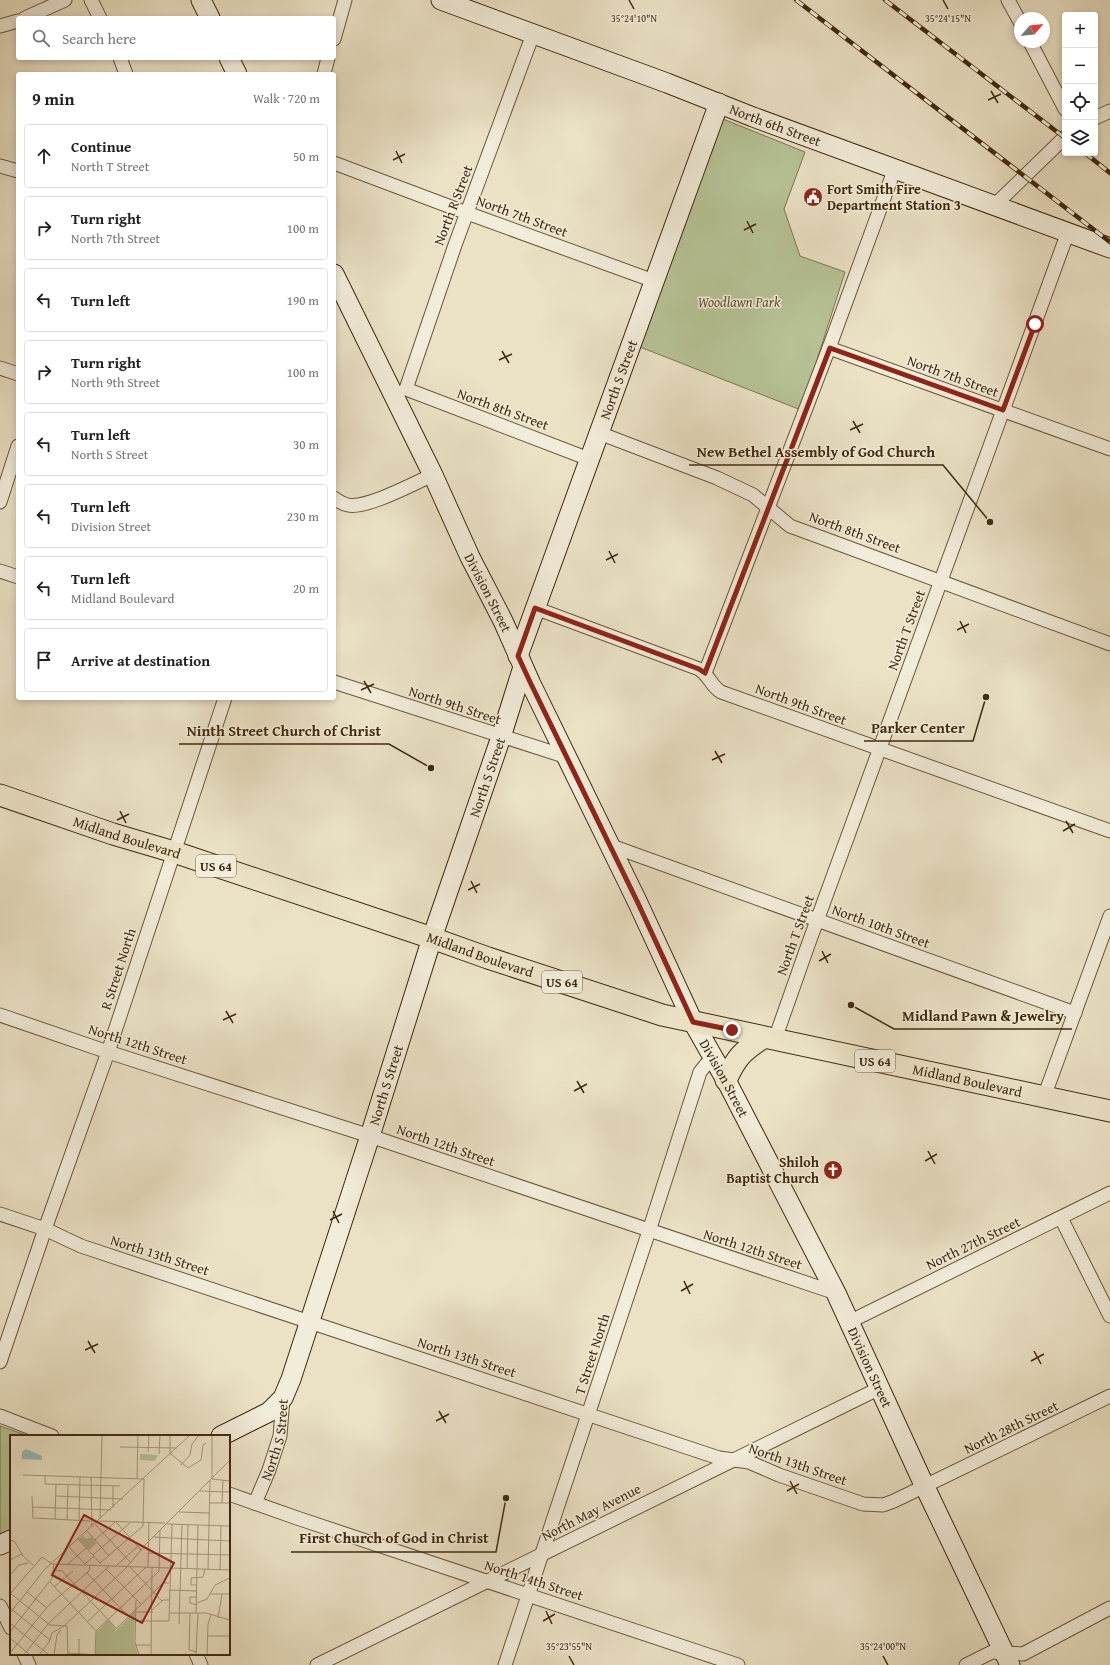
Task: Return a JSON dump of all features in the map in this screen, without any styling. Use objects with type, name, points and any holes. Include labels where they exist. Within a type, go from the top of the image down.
[{"type":"main road","name":"Midland Boulevard","points":[[0,795],[113,834],[174,852],[662,1015],[1110,1111]]},
{"type":"main road","points":[[726,1080],[734,1061],[743,1051],[769,1038]]},
{"type":"street","points":[[29,16],[65,0]]},
{"type":"street","points":[[91,0],[99,16]]},
{"type":"street","points":[[201,0],[209,16]]},
{"type":"street","points":[[336,31],[345,0]]},
{"type":"street","name":"North 6th Street","points":[[441,0],[1110,248]]},
{"type":"street","points":[[1008,0],[1015,12]]},
{"type":"street","points":[[0,26],[16,21]]},
{"type":"street","name":"North R Street","points":[[400,392],[533,34]]},
{"type":"street","points":[[1033,48],[1062,103]]},
{"type":"street","points":[[121,60],[125,72]]},
{"type":"street","points":[[230,60],[236,72]]},
{"type":"street","points":[[324,72],[328,60]]},
{"type":"street","name":"North S Street","points":[[255,1503],[269,1470],[280,1436],[283,1398],[291,1378],[370,1136],[432,938],[501,737],[535,608],[719,103]]},
{"type":"street","points":[[1098,117],[1110,111]]},
{"type":"street","points":[[995,205],[1062,140]]},
{"type":"street","name":"North 7th Street","points":[[336,164],[654,281]]},
{"type":"street","points":[[0,166],[16,170]]},
{"type":"street","points":[[535,608],[699,669],[705,673],[830,348],[895,168]]},
{"type":"street","name":"North T Street","points":[[769,1038],[817,919],[1068,232]]},
{"type":"street","name":"Division Street","points":[[336,278],[400,392],[433,475],[470,557],[693,1022],[726,1080],[836,1293],[925,1487],[1008,1659]]},
{"type":"street","name":"North 7th Street","points":[[830,348],[1110,450]]},
{"type":"street","points":[[0,368],[16,373]]},
{"type":"street","name":"North 8th Street","points":[[400,392],[589,459]]},
{"type":"street","name":"North 8th Street","points":[[599,433],[717,478],[753,495],[790,526],[941,580],[1110,644]]},
{"type":"street","points":[[0,502],[16,452]]},
{"type":"street","points":[[336,499],[349,506],[359,506],[433,475]]},
{"type":"street","points":[[0,571],[16,576]]},
{"type":"street","name":"North 9th Street","points":[[705,673],[714,688],[721,692],[1110,831]]},
{"type":"street","name":"North 9th Street","points":[[336,683],[567,757]]},
{"type":"street","name":"R Street North","points":[[0,1362],[45,1229],[108,1052],[224,700]]},
{"type":"street","name":"North 10th Street","points":[[609,845],[1075,1013]]},
{"type":"street","points":[[1044,1097],[1110,916]]},
{"type":"street","name":"North 12th Street","points":[[0,1015],[108,1052],[370,1136],[836,1293]]},
{"type":"street","name":"T Street North","points":[[505,1665],[589,1414],[700,1072],[713,1056]]},
{"type":"street","name":"North 27th Street","points":[[849,1322],[1110,1193]]},
{"type":"street","name":"North 13th Street","points":[[0,1214],[45,1229],[82,1246],[719,1458],[749,1462],[779,1475],[863,1504],[883,1505],[925,1487]]},
{"type":"street","points":[[1061,1218],[1110,1316]]},
{"type":"street","name":"North May Avenue","points":[[317,1665],[880,1388]]},
{"type":"street","name":"North 28th Street","points":[[925,1487],[1110,1396]]},
{"type":"street","points":[[223,1435],[269,1412],[283,1398]]},
{"type":"street","points":[[0,1416],[49,1435]]},
{"type":"street","name":"North 14th Street","points":[[230,1494],[738,1665]]},
{"type":"street","points":[[0,1545],[10,1540]]},
{"type":"street","points":[[0,1606],[10,1626]]},
{"type":"street","points":[[966,1665],[992,1652],[1008,1659],[1024,1654],[1110,1608]]},
{"type":"street","points":[[24,1655],[29,1665]]},
{"type":"street","points":[[196,1655],[201,1665]]},
{"type":"green space","name":"Woodlawn Park","points":[[723,119],[805,152],[784,209],[800,256],[845,272],[801,410],[640,347]]},
{"type":"green space","points":[[0,1426],[26,1435],[10,1435],[10,1529],[0,1534]]},
{"type":"railway","points":[[796,0],[1110,242]]},
{"type":"railway","points":[[885,0],[1062,136]]},
{"type":"railway","points":[[1089,156],[1110,173]]},
{"type":"place","name":"Fort Smith Fire Department Station 3","points":[[813,197]]},
{"type":"place","name":"New Bethel Assembly of God Church","points":[[990,522]]},
{"type":"place","name":"Parker Center","points":[[986,697]]},
{"type":"place","name":"Ninth Street Church of Christ","points":[[431,768]]},
{"type":"place","name":"Midland Pawn & Jewelry","points":[[851,1005]]},
{"type":"place","name":"Shiloh Baptist Church","points":[[833,1170]]},
{"type":"place","name":"First Church of God in Christ","points":[[506,1498]]},
{"type":"route","points":[[732,1030],[693,1022],[637,901],[531,684],[518,656],[535,608],[699,669],[705,673],[830,348],[1003,410],[1035,324]]}]
